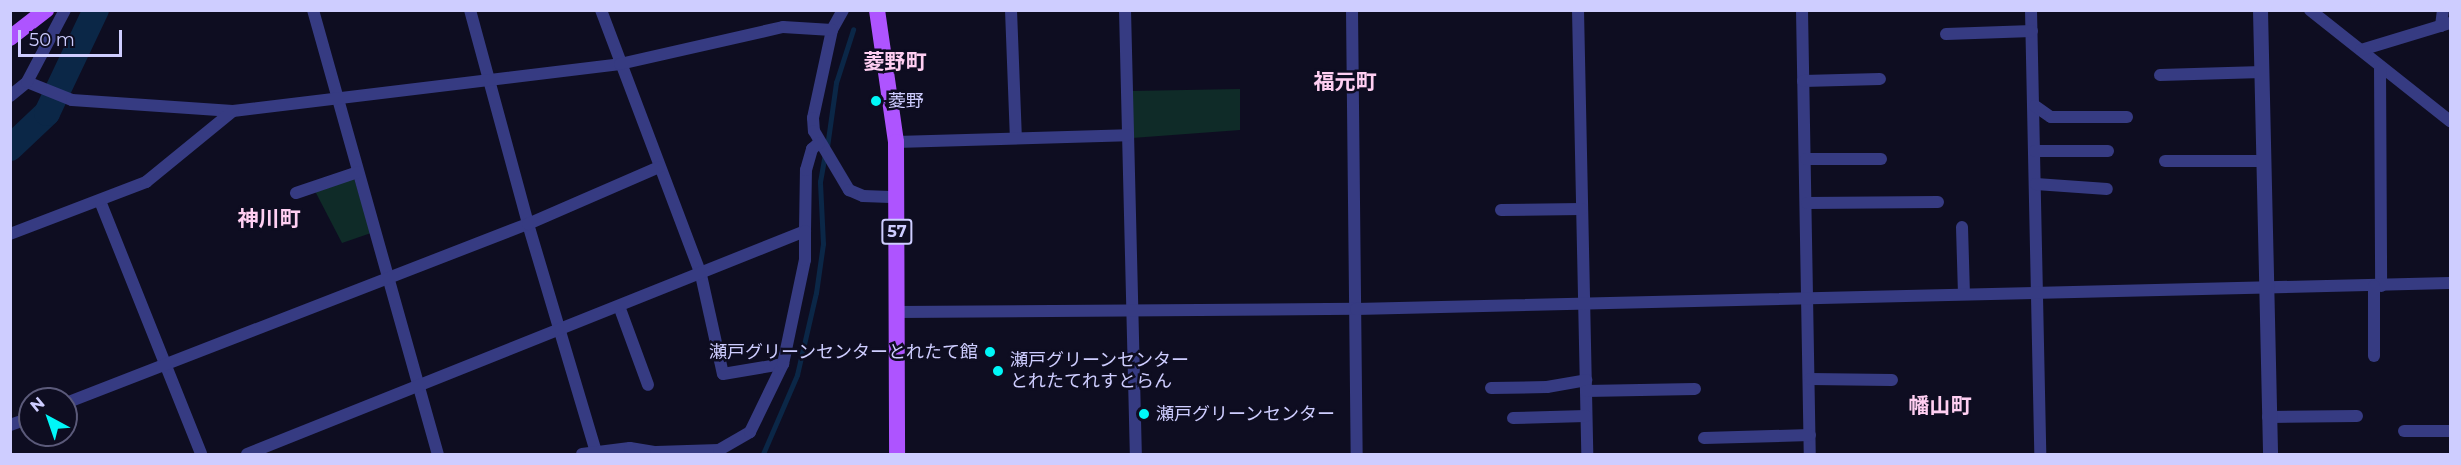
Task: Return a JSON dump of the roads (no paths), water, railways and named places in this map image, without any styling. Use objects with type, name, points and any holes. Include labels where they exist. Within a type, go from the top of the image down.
[{"type":"main road","points":[[10,38],[46,10]]},
{"type":"main road","name":"57","points":[[877,10],[896,142],[897,454]]},
{"type":"street","points":[[10,96],[27,82],[65,10]]},
{"type":"street","points":[[313,10],[386,277],[438,454]]},
{"type":"street","points":[[470,10],[528,224],[561,328],[596,452]]},
{"type":"street","points":[[601,10],[701,274],[723,374],[783,364]]},
{"type":"street","points":[[843,10],[832,30],[813,118],[819,143],[849,190],[862,196],[897,197]]},
{"type":"street","points":[[1011,10],[1016,138]]},
{"type":"street","points":[[1125,10],[1130,312],[1136,454]]},
{"type":"street","points":[[1352,10],[1357,454]]},
{"type":"street","points":[[1578,10],[1587,454]]},
{"type":"street","points":[[1802,10],[1810,297],[1810,454]]},
{"type":"street","points":[[2031,10],[2035,106],[2040,454]]},
{"type":"street","points":[[2260,10],[2270,454]]},
{"type":"street","points":[[2310,10],[2451,121]]},
{"type":"street","points":[[2361,50],[2446,25],[2443,10]]},
{"type":"street","points":[[27,82],[72,100],[233,111],[337,96],[490,81],[620,63],[783,27],[832,30]]},
{"type":"street","points":[[1946,34],[2032,31]]},
{"type":"street","points":[[2373,356],[2377,286],[2380,66]]},
{"type":"street","points":[[2160,75],[2262,72]]},
{"type":"street","points":[[1803,81],[1880,79]]},
{"type":"street","points":[[2035,106],[2052,117],[2127,117]]},
{"type":"street","points":[[10,234],[146,182],[233,111]]},
{"type":"street","points":[[896,142],[1127,135]]},
{"type":"street","points":[[582,454],[719,450],[736,443],[750,432],[763,413],[783,364],[805,260],[808,157],[819,143]]},
{"type":"street","points":[[2035,151],[2108,151]]},
{"type":"street","points":[[1806,159],[1881,159]]},
{"type":"street","points":[[2165,161],[2265,161]]},
{"type":"street","points":[[78,398],[386,277],[528,224],[659,168]]},
{"type":"street","points":[[296,193],[358,172]]},
{"type":"street","points":[[2036,184],[2108,189]]},
{"type":"street","points":[[100,201],[201,454]]},
{"type":"street","points":[[1807,203],[1938,202]]},
{"type":"street","points":[[1501,210],[1582,209]]},
{"type":"street","points":[[1962,227],[1964,293]]},
{"type":"street","points":[[247,454],[805,231]]},
{"type":"street","points":[[897,312],[1356,309],[2451,283]]},
{"type":"street","points":[[618,306],[648,385]]},
{"type":"street","points":[[1810,379],[1892,380]]},
{"type":"street","points":[[1491,388],[1586,386],[1695,389]]},
{"type":"street","points":[[1513,418],[1586,416]]},
{"type":"street","points":[[2268,417],[2357,416]]},
{"type":"street","points":[[2404,431],[2451,430]]},
{"type":"street","points":[[1704,438],[1810,435]]},
{"type":"waterway","points":[[10,148],[47,113],[96,10]]},
{"type":"waterway","points":[[827,147],[836,83],[853,30]]},
{"type":"waterway","points":[[763,454],[797,375],[816,293],[823,244],[820,182],[825,155]]},
{"type":"place","name":"菱野","points":[[876,101]]},
{"type":"place","name":"瀬戸グリーンセンターとれたて館","points":[[990,352]]},
{"type":"place","name":"瀬戸グリーンセンター とれたてれすとらん","points":[[998,371]]},
{"type":"place","name":"瀬戸グリーンセンター","points":[[1144,414]]},
{"type":"district","name":"菱野町","points":[[895,62]]},
{"type":"district","name":"福元町","points":[[1345,82]]},
{"type":"district","name":"神川町","points":[[269,219]]},
{"type":"district","name":"幡山町","points":[[1940,406]]}]
